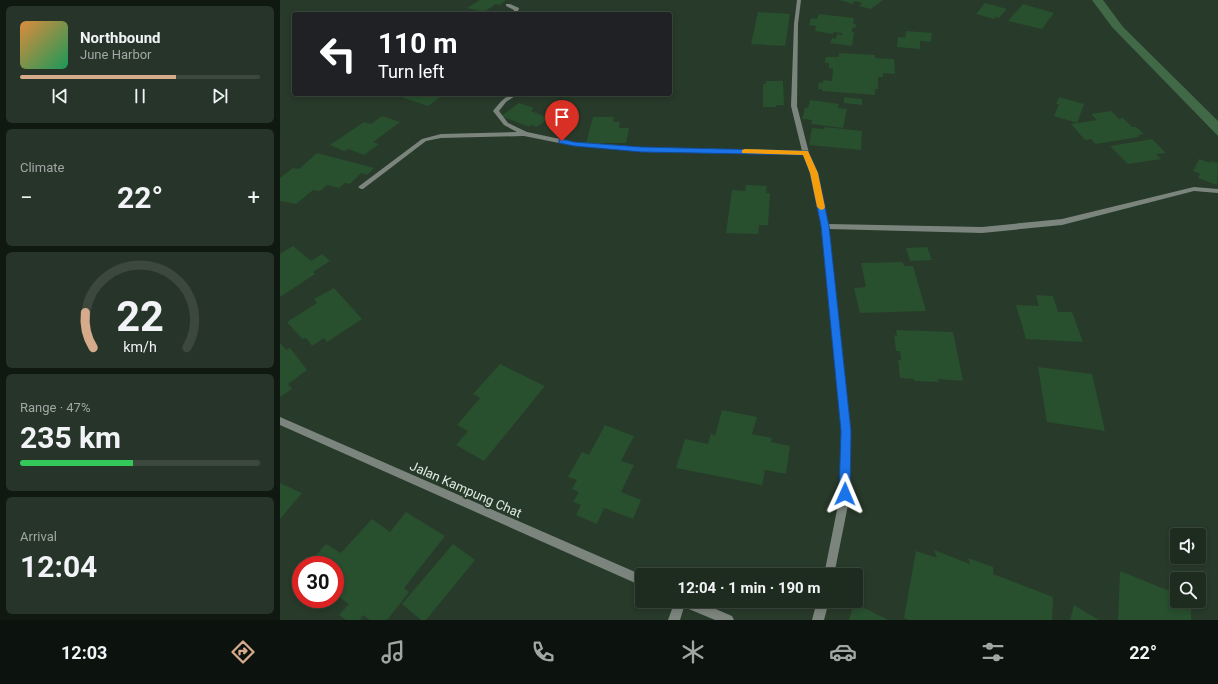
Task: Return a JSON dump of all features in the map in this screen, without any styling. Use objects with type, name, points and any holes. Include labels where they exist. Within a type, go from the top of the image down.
[{"type":"street","points":[[800,0],[796,24],[794,106],[806,153],[814,173],[825,226],[846,431],[845,494],[830,568]]},
{"type":"street","points":[[508,5],[517,9],[515,12]]},
{"type":"street","points":[[512,96],[504,101],[496,111],[506,124],[525,134]]},
{"type":"street","points":[[361,187],[424,140],[441,136],[525,134],[574,144],[641,149],[806,153]]},
{"type":"street","points":[[825,226],[982,230],[1062,222],[1194,189],[1218,191]]},
{"type":"street","name":"Jalan Kampung Chat","points":[[280,421],[635,578]]},
{"type":"street","points":[[674,620],[678,608]]},
{"type":"street","points":[[700,608],[728,620]]},
{"type":"street","points":[[818,620],[821,608]]},
{"type":"shaded area","points":[[1092,0],[1103,0],[1123,27],[1218,121],[1218,136],[1112,27]]},
{"type":"building","points":[[480,0],[506,0],[500,5],[496,4],[484,12],[467,8]]},
{"type":"building","points":[[840,0],[883,0],[871,9],[859,6],[862,3],[855,1],[852,4]]},
{"type":"building","points":[[985,3],[1007,9],[999,18],[996,17],[994,19],[976,14]]},
{"type":"building","points":[[1023,4],[1054,13],[1042,29],[1008,21]]},
{"type":"building","points":[[758,12],[790,14],[785,46],[751,44]]},
{"type":"building","points":[[819,14],[854,18],[853,24],[856,24],[855,28],[852,28],[852,32],[854,32],[852,46],[830,43],[832,38],[836,39],[837,34],[842,35],[842,33],[833,32],[833,34],[815,31],[816,26],[809,25],[811,18],[817,19]]},
{"type":"building","points":[[906,31],[932,33],[931,42],[920,41],[920,49],[897,47],[898,37],[905,38]]},
{"type":"building","points":[[839,53],[875,55],[875,58],[894,59],[895,74],[883,73],[883,77],[878,77],[878,89],[875,89],[875,95],[822,91],[822,89],[818,89],[819,82],[823,83],[823,80],[832,81],[833,69],[829,68],[829,63],[825,63],[826,57],[839,57]]},
{"type":"building","points":[[766,81],[783,81],[784,105],[776,105],[776,107],[763,107],[763,84],[766,84]]},
{"type":"building","points":[[398,96],[441,96],[428,106]]},
{"type":"building","points":[[844,97],[862,99],[862,105],[844,103]]},
{"type":"building","points":[[1059,97],[1084,104],[1077,123],[1054,116],[1059,104],[1056,104]]},
{"type":"building","points":[[810,100],[839,104],[838,108],[847,109],[843,128],[811,124],[812,120],[802,119],[805,108],[808,108]]},
{"type":"building","points":[[519,103],[534,108],[531,111],[549,118],[537,127],[531,125],[529,127],[501,116]]},
{"type":"building","points":[[1111,111],[1119,119],[1123,118],[1132,127],[1136,127],[1144,134],[1138,135],[1139,137],[1096,144],[1091,139],[1085,140],[1071,124],[1097,120],[1091,114]]},
{"type":"building","points":[[382,116],[400,122],[373,142],[379,144],[364,155],[348,149],[344,151],[330,145],[364,122],[371,124]]},
{"type":"building","points":[[593,117],[614,117],[613,122],[620,122],[619,128],[629,128],[626,143],[586,143]]},
{"type":"building","points":[[825,127],[862,131],[861,150],[809,145],[812,128],[824,129]]},
{"type":"building","points":[[1152,139],[1166,153],[1156,154],[1161,159],[1128,164],[1110,146]]},
{"type":"building","points":[[317,153],[374,168],[367,175],[361,173],[350,184],[345,183],[339,188],[327,185],[320,191],[313,190],[296,204],[280,201],[280,178],[293,168],[299,169]]},
{"type":"building","points":[[1199,159],[1210,163],[1211,161],[1218,163],[1217,185],[1198,178],[1200,174],[1193,171]]},
{"type":"building","points":[[746,185],[767,186],[766,193],[770,193],[768,225],[759,225],[758,234],[726,233],[732,190],[745,191]]},
{"type":"building","points":[[293,246],[311,261],[322,254],[330,261],[313,272],[315,274],[280,297],[280,254]]},
{"type":"building","points":[[927,247],[932,260],[910,261],[906,248]]},
{"type":"building","points":[[903,262],[904,266],[913,266],[926,311],[860,313],[854,288],[866,287],[861,263]]},
{"type":"building","points":[[334,288],[362,319],[327,342],[324,338],[312,346],[306,338],[302,339],[287,322],[317,303],[314,299]]},
{"type":"building","points":[[1036,295],[1053,296],[1058,312],[1072,312],[1083,342],[1026,339],[1016,305],[1039,306]]},
{"type":"building","points":[[896,330],[953,332],[963,381],[938,379],[939,382],[914,381],[914,379],[900,378],[898,360],[901,360],[900,351],[896,351],[894,335],[897,336]]},
{"type":"building","points":[[280,343],[286,350],[290,348],[307,370],[288,384],[292,389],[280,397]]},
{"type":"building","points":[[500,364],[545,386],[484,461],[456,445],[468,431],[457,425],[480,398],[473,394]]},
{"type":"building","points":[[1038,367],[1092,374],[1105,431],[1047,422]]},
{"type":"building","points":[[722,410],[757,417],[752,434],[772,438],[771,442],[790,446],[786,474],[765,470],[762,485],[676,468],[685,439],[708,444],[711,433],[715,436]]},
{"type":"building","points":[[605,425],[634,436],[621,461],[634,465],[621,492],[641,500],[633,519],[604,508],[597,524],[576,515],[581,505],[573,502],[579,492],[572,489],[577,480],[568,477],[582,452],[589,455]]},
{"type":"building","points":[[280,483],[302,493],[280,519]]},
{"type":"building","points":[[406,512],[445,536],[404,588],[409,592],[387,620],[370,620],[363,615],[360,620],[346,620],[339,615],[349,604],[344,600],[344,556],[315,556],[326,544],[341,553],[372,519],[390,532]]},
{"type":"building","points":[[453,544],[475,560],[426,620],[421,620],[402,604]]},
{"type":"building","points":[[934,550],[970,564],[968,558],[993,567],[993,574],[1053,597],[1052,620],[909,620],[904,618],[916,551],[937,558]]},
{"type":"building","points":[[1120,571],[1170,591],[1170,608],[1191,608],[1191,620],[1118,620]]},
{"type":"building","points":[[1074,605],[1099,620],[1070,620]]},
{"type":"building","points":[[853,608],[863,608],[888,620],[849,620]]},
{"type":"slow traffic","points":[[745,151],[806,153],[814,173],[821,207]]},
{"type":"route","points":[[562,141],[574,144],[641,149],[806,153],[814,173],[825,226],[846,431],[845,494]]}]
